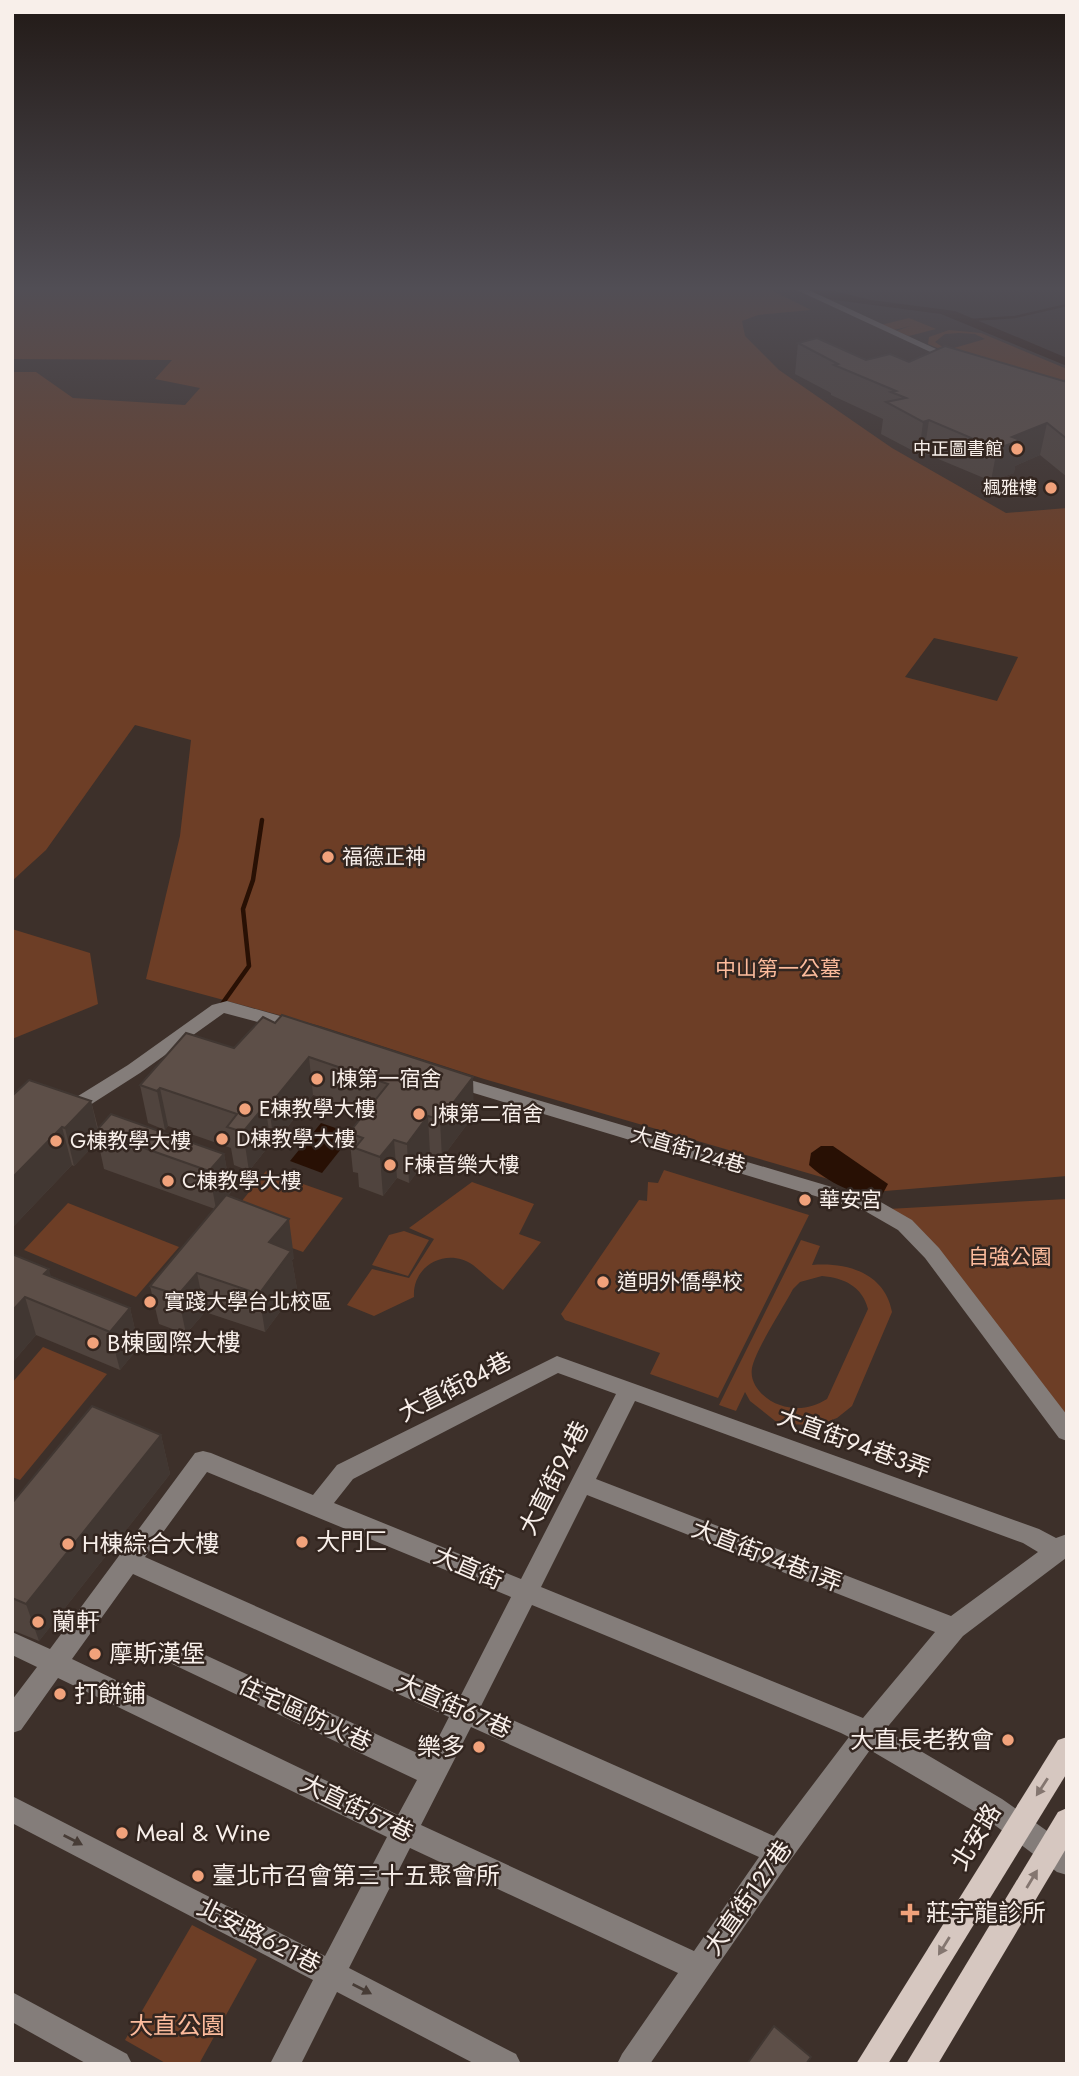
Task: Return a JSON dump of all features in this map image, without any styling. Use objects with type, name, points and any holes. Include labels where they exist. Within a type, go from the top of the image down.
[{"type":"main road","name":"北安路","points":[[871,2064],[1067,1749]]},
{"type":"main road","points":[[921,2064],[1058,1856],[1067,1821]]},
{"type":"street","points":[[51,1107],[72,1108],[134,1069],[218,1009],[227,1007],[318,1032]]},
{"type":"street","name":"大直街124巷","points":[[428,1073],[806,1185],[872,1206],[892,1216],[920,1239],[932,1253],[1067,1432]]},
{"type":"street","name":"大直街84巷","points":[[319,1505],[345,1472],[557,1364],[630,1389]]},
{"type":"street","name":"大直街94巷","points":[[285,2064],[431,1773],[630,1389]]},
{"type":"street","name":"大直街94巷3弄","points":[[630,1389],[1062,1547]]},
{"type":"street","name":"大直街","points":[[12,1721],[203,1460],[319,1505],[866,1733],[1018,1826],[1058,1856]]},
{"type":"street","name":"大直街94巷1弄","points":[[581,1483],[954,1628]]},
{"type":"street","points":[[866,1733],[954,1628],[1062,1547]]},
{"type":"street","name":"大直街67巷","points":[[129,1560],[779,1852]]},
{"type":"street","name":"大直街57巷","points":[[12,1643],[403,1831],[699,1968]]},
{"type":"street","name":"住宅區防火巷","points":[[179,1655],[431,1773]]},
{"type":"street","name":"大直街127巷","points":[[632,2064],[779,1852],[866,1733]]},
{"type":"street","name":"北安路621巷","points":[[12,1809],[506,2064]]},
{"type":"street","points":[[12,2006],[117,2064]]},
{"type":"green space","name":"中山第一公墓","points":[[12,383],[51,383],[73,398],[185,405],[200,388],[174,383],[798,383],[892,448],[1006,513],[1067,508],[1067,1176],[873,1192],[484,1079],[320,1026],[146,979],[180,836],[191,740],[135,725],[46,850],[12,881]],"holes":[[[934,638],[1018,657],[997,701],[905,677]]]},
{"type":"green space","points":[[1019,383],[1053,383],[1035,388],[1054,398]]},
{"type":"green space","points":[[12,929],[90,953],[98,1004],[12,1039]]},
{"type":"green space","points":[[664,1170],[809,1215],[718,1398],[650,1374],[660,1353],[565,1320],[561,1314],[639,1200],[647,1201],[648,1182],[658,1183]]},
{"type":"green space","points":[[266,1171],[343,1198],[303,1252],[224,1223]]},
{"type":"green space","points":[[472,1182],[534,1204],[519,1234],[541,1242],[503,1290],[473,1265],[453,1258],[442,1259],[433,1262],[419,1276],[414,1297],[374,1316],[347,1305],[372,1269],[409,1278],[434,1239],[409,1228]]},
{"type":"green space","name":"自強公園","points":[[1067,1199],[1067,1416],[888,1209]]},
{"type":"green space","points":[[68,1203],[179,1247],[136,1297],[24,1250]]},
{"type":"green space","points":[[404,1231],[429,1240],[408,1276],[372,1265],[389,1235]]},
{"type":"green space","points":[[801,1240],[820,1246],[812,1265],[851,1268],[873,1279],[881,1288],[892,1312],[852,1406],[837,1418],[818,1425],[779,1424],[750,1401],[745,1392],[736,1411],[719,1405]],"holes":[[[822,1276],[845,1281],[857,1289],[868,1309],[827,1399],[816,1405],[798,1408],[774,1403],[759,1391],[753,1380],[752,1368],[759,1350],[793,1289],[800,1282]]]},
{"type":"green space","points":[[43,1347],[107,1374],[20,1480],[12,1477],[12,1383]]},
{"type":"green space","name":"大直公園","points":[[192,1925],[257,1959],[199,2064],[167,2064],[125,2040]]},
{"type":"shaded area","points":[[321,1123],[353,1134],[322,1173],[290,1161]]},
{"type":"shaded area","points":[[821,1146],[833,1146],[888,1184],[881,1197],[852,1191],[816,1171],[809,1165],[811,1153]]},
{"type":"building","points":[[877,383],[1067,383],[1067,439],[1047,423],[1012,437],[1020,440],[997,449],[929,420],[923,422],[886,402],[906,398],[891,392],[896,391]]},
{"type":"building","points":[[282,1015],[473,1077],[440,1120],[428,1116],[407,1144],[394,1140],[380,1157],[355,1148],[363,1138],[349,1133],[388,1084],[309,1057],[269,1106],[265,1105],[243,1132],[227,1127],[237,1114],[160,1088],[157,1091],[140,1085],[186,1033],[234,1048],[263,1017],[275,1023]]},
{"type":"building","points":[[29,1080],[91,1101],[12,1178],[12,1096]]},
{"type":"building","points":[[111,1114],[224,1154],[209,1171],[96,1131]]},
{"type":"building","points":[[226,1195],[289,1219],[269,1242],[291,1251],[259,1294],[197,1273],[178,1295],[150,1286]]},
{"type":"building","points":[[12,1254],[49,1269],[44,1274],[130,1308],[110,1332],[25,1297],[12,1311]]},
{"type":"building","points":[[92,1406],[161,1435],[26,1604],[12,1598],[12,1503]]},
{"type":"building","points":[[774,2026],[811,2057],[806,2064],[747,2064]]},
{"type":"waterway","points":[[222,1004],[249,966],[243,909],[253,880],[262,820]]},
{"type":"place","name":"中正圖書館","points":[[1017,449]]},
{"type":"place","name":"楓雅樓","points":[[1051,488]]},
{"type":"place","name":"福德正神","points":[[328,857]]},
{"type":"place","name":"I棟第一宿舍","points":[[317,1079]]},
{"type":"place","name":"E棟教學大樓","points":[[245,1109]]},
{"type":"place","name":"J棟第二宿舍","points":[[419,1114]]},
{"type":"place","name":"D棟教學大樓","points":[[222,1139]]},
{"type":"place","name":"G棟教學大樓","points":[[56,1141]]},
{"type":"place","name":"F棟音樂大樓","points":[[390,1165]]},
{"type":"place","name":"C棟教學大樓","points":[[168,1181]]},
{"type":"place","name":"華安宮","points":[[805,1200]]},
{"type":"place","name":"道明外僑學校","points":[[603,1282]]},
{"type":"place","name":"實踐大學台北校區","points":[[150,1302]]},
{"type":"place","name":"B棟國際大樓","points":[[93,1343]]},
{"type":"place","name":"大門匚","points":[[302,1542]]},
{"type":"place","name":"H棟綜合大樓","points":[[68,1544]]},
{"type":"place","name":"蘭軒","points":[[38,1622]]},
{"type":"place","name":"摩斯漢堡","points":[[95,1654]]},
{"type":"place","name":"打餅鋪","points":[[60,1694]]},
{"type":"place","name":"大直長老教會","points":[[1008,1740]]},
{"type":"place","name":"樂多","points":[[479,1747]]},
{"type":"place","name":"Meal & Wine","points":[[122,1833]]},
{"type":"place","name":"臺北市召會第三十五聚會所","points":[[198,1876]]},
{"type":"place","name":"莊宇龍診所","points":[[910,1913]]}]
